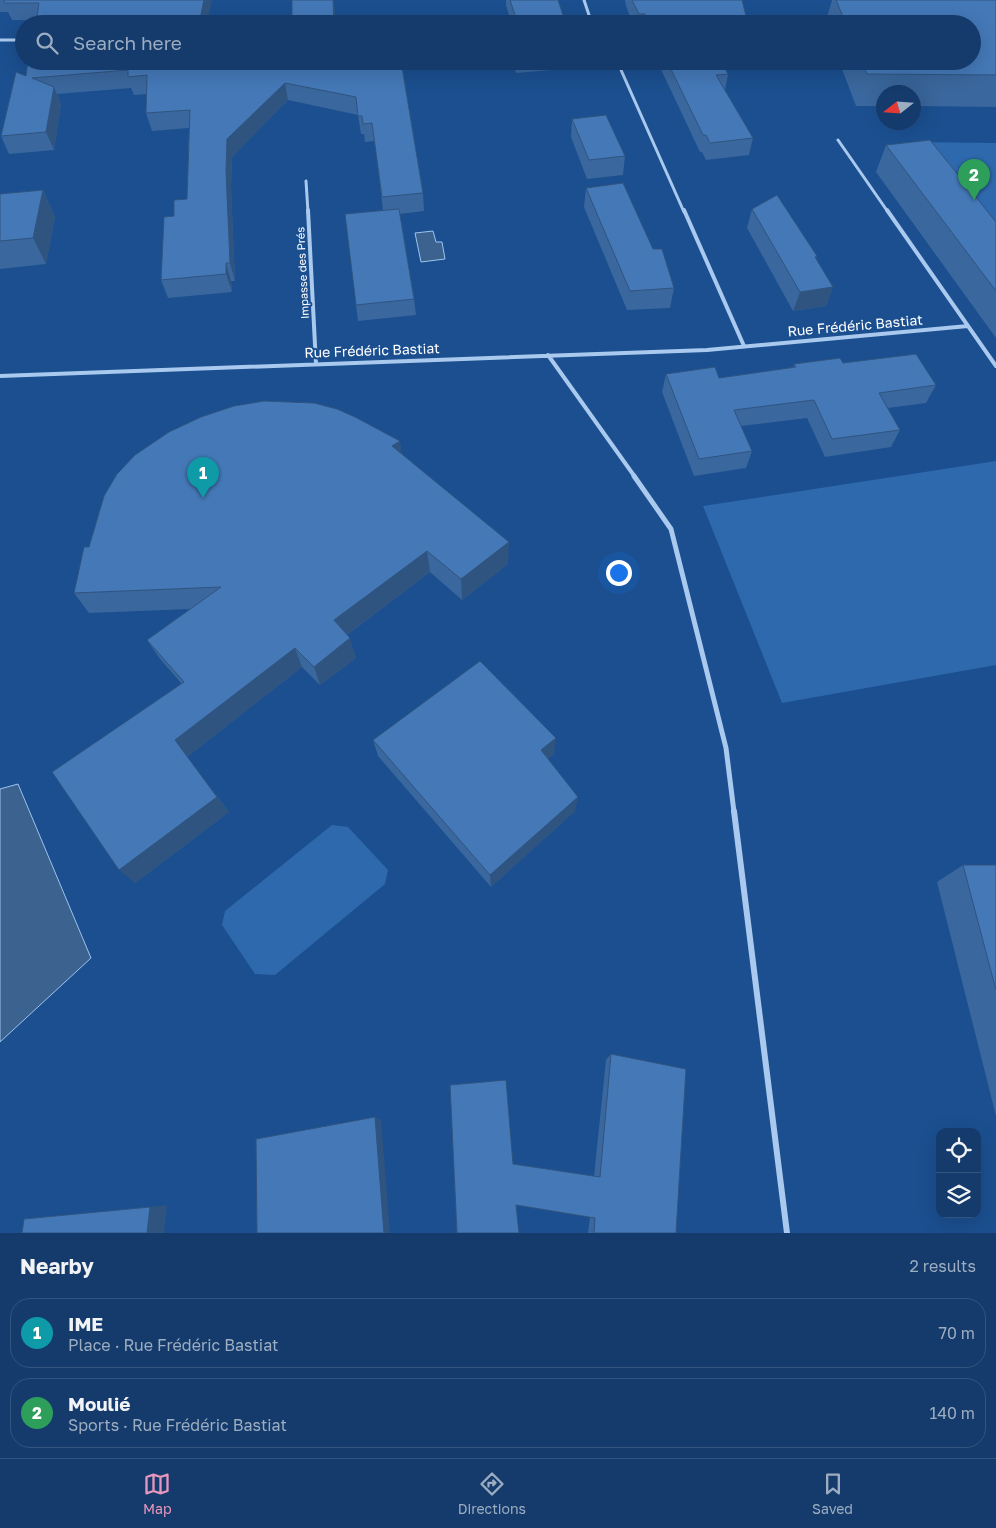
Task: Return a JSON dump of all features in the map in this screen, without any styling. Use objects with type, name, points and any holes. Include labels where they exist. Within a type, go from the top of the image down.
[{"type":"street","points":[[584,0],[589,15]]},
{"type":"street","points":[[0,40],[15,40]]},
{"type":"street","points":[[621,70],[744,346]]},
{"type":"street","points":[[838,140],[996,366]]},
{"type":"street","name":"Impasse des Prés","points":[[306,181],[316,364]]},
{"type":"street","name":"Rue Frédéric Bastiat","points":[[0,376],[707,350],[968,326]]},
{"type":"street","points":[[548,355],[671,529],[726,748],[787,1233]]},
{"type":"shaded area","points":[[909,142],[996,143],[996,257]]},
{"type":"shaded area","points":[[433,231],[436,242],[442,242],[445,259],[421,262],[415,233]]},
{"type":"shaded area","points":[[996,461],[996,665],[782,703],[703,506]]},
{"type":"shaded area","points":[[18,784],[91,958],[0,1042],[0,789]]},
{"type":"shaded area","points":[[332,825],[348,827],[388,870],[385,884],[275,975],[255,974],[222,925],[225,911]]},
{"type":"building","points":[[4,0],[204,0],[201,15],[37,15],[39,3],[4,3]]},
{"type":"building","points":[[292,0],[333,0],[334,15],[292,15]]},
{"type":"building","points":[[510,0],[558,0],[563,15],[515,15]]},
{"type":"building","points":[[632,0],[742,0],[746,15],[645,15],[639,14]]},
{"type":"building","points":[[836,0],[996,0],[996,75],[867,74],[865,70],[981,70],[981,15],[842,15]]},
{"type":"building","points":[[27,70],[128,70],[32,78],[54,87],[46,132],[1,136],[16,72],[26,76]]},
{"type":"building","points":[[128,70],[402,70],[423,193],[382,197],[372,123],[363,124],[362,116],[358,116],[356,97],[285,83],[227,139],[226,171],[230,263],[226,263],[226,274],[161,280],[164,217],[174,216],[174,200],[187,199],[190,110],[146,113],[147,75],[128,77]]},
{"type":"building","points":[[671,70],[726,70],[728,74],[716,75],[753,138],[710,143],[706,135],[703,135]]},
{"type":"building","points":[[606,115],[625,156],[589,160],[572,119]]},
{"type":"building","points":[[930,140],[996,222],[996,291],[886,145]]},
{"type":"building","points":[[623,183],[653,249],[662,249],[674,288],[630,291],[586,188]]},
{"type":"building","points":[[43,190],[33,238],[0,241],[0,194]]},
{"type":"building","points":[[777,195],[817,256],[815,257],[833,287],[800,292],[752,209]]},
{"type":"building","points":[[399,209],[414,299],[356,305],[345,214]]},
{"type":"building","points":[[916,354],[936,385],[879,393],[900,430],[832,439],[814,400],[734,410],[752,451],[699,459],[666,374],[715,367],[719,378],[796,367],[794,364],[840,358],[843,363]]},
{"type":"building","points":[[264,401],[314,403],[337,409],[400,441],[392,446],[509,542],[461,579],[427,551],[334,620],[350,638],[314,667],[295,648],[175,740],[217,797],[119,870],[52,772],[184,682],[147,640],[221,587],[74,593],[84,547],[89,547],[104,496],[117,474],[135,455],[169,432],[201,417],[234,406]]},
{"type":"building","points":[[480,661],[556,738],[541,750],[578,797],[490,875],[373,740]]},
{"type":"building","points":[[963,865],[996,865],[996,990]]},
{"type":"building","points":[[611,1054],[686,1069],[676,1233],[594,1233],[595,1218],[516,1205],[519,1233],[457,1233],[450,1085],[506,1080],[513,1164],[600,1177]]},
{"type":"building","points":[[375,1117],[384,1233],[257,1233],[256,1139]]},
{"type":"building","points":[[150,1207],[147,1233],[22,1233],[24,1219]]},
{"type":"place","name":"Moulié","points":[[974,200]]},
{"type":"place","name":"IME","points":[[203,498]]}]
